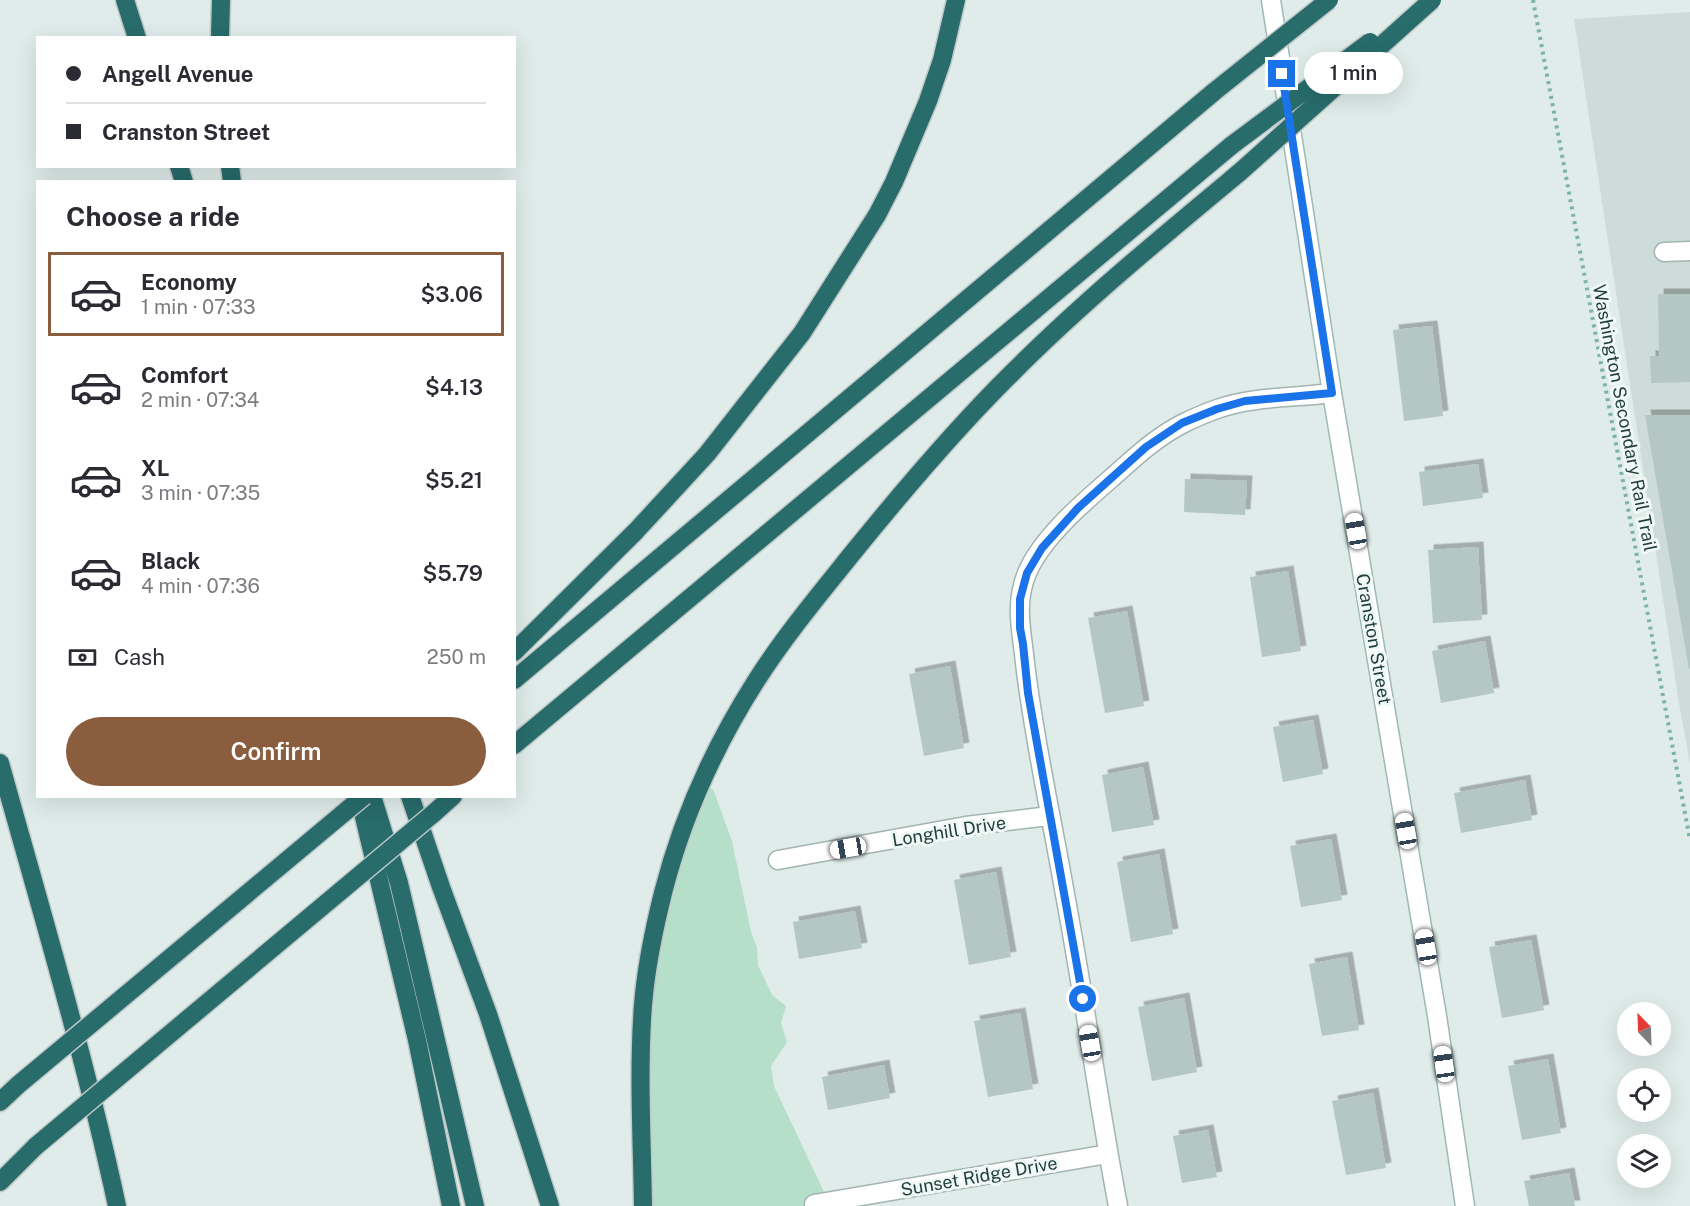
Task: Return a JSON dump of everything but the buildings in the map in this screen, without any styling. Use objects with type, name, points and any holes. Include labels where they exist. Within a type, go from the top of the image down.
[{"type":"highway","points":[[125,0],[136,36]]},
{"type":"highway","points":[[220,36],[221,0]]},
{"type":"highway","points":[[516,650],[636,531],[707,454],[802,333],[872,223],[894,182],[928,101],[942,60],[956,0]]},
{"type":"highway","points":[[516,678],[1215,91],[1329,0]]},
{"type":"highway","points":[[516,743],[1232,145],[1427,0]]},
{"type":"highway","points":[[643,1206],[643,1003],[662,894],[680,834],[702,778],[756,681],[786,637],[888,509],[951,437],[1013,372],[1158,240],[1240,172],[1432,0]]},
{"type":"highway","points":[[0,763],[68,1005],[117,1206]]},
{"type":"highway","points":[[359,798],[417,1040],[451,1206]]},
{"type":"highway","points":[[0,1100],[362,798]]},
{"type":"highway","points":[[373,798],[399,883],[476,1206]]},
{"type":"highway","points":[[411,798],[488,1014],[550,1206]]},
{"type":"highway","points":[[0,1176],[451,798]]},
{"type":"highway","points":[[0,809],[34,920],[68,1005]]},
{"type":"highway","points":[[0,1182],[36,1146]]},
{"type":"street","name":"Cranston Street","points":[[1271,0],[1332,393],[1437,1016],[1464,1206]]},
{"type":"street","points":[[1664,252],[1690,251]]},
{"type":"street","points":[[1118,1206],[1028,693],[1020,628],[1020,599],[1027,573],[1042,548],[1078,508],[1146,447],[1182,423],[1245,401],[1332,393]]},
{"type":"street","name":"Longhill Drive","points":[[778,860],[966,826],[1050,816]]},
{"type":"street","name":"Sunset Ridge Drive","points":[[814,1204],[1108,1154]]},
{"type":"path","name":"Washington Secondary Rail Trail","points":[[1533,0],[1690,840]]},
{"type":"shaded area","points":[[1690,12],[1690,764],[1574,19]]},
{"type":"green space","points":[[710,788],[713,789],[732,841],[751,932],[757,948],[758,965],[772,995],[786,1006],[781,1023],[787,1042],[771,1066],[774,1086],[825,1194],[819,1206],[644,1206],[651,982],[686,844],[702,799]]},
{"type":"route","points":[[1083,999],[1028,693],[1020,628],[1020,599],[1027,573],[1042,548],[1078,508],[1146,447],[1182,423],[1245,401],[1332,393],[1282,74]]}]
